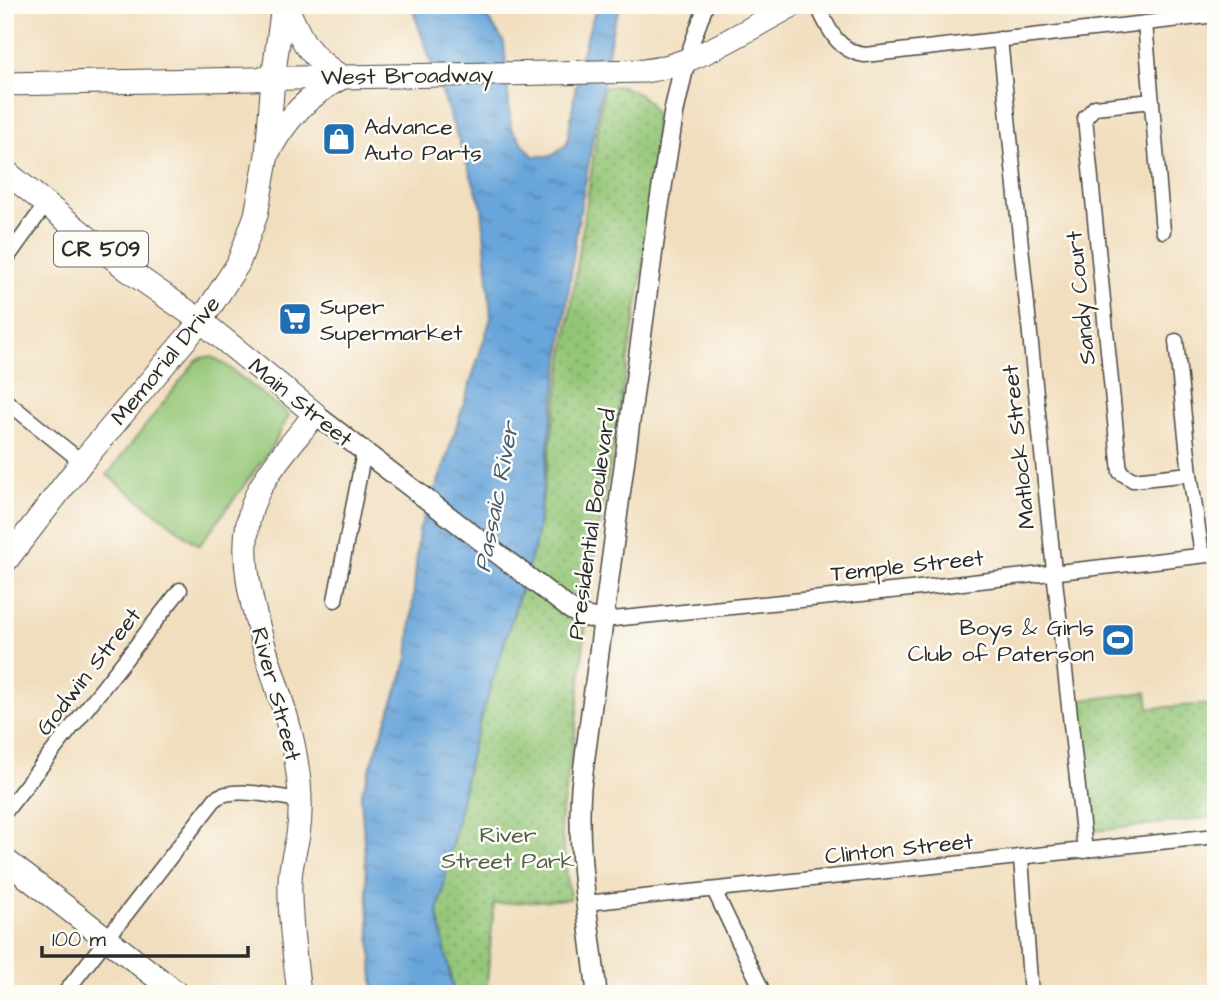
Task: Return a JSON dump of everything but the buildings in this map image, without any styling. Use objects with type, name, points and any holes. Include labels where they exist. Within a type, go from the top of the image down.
[{"type":"main road","points":[[267,155],[294,113],[325,87],[342,77],[325,67],[303,44],[285,5]]},
{"type":"main road","name":"Memorial Drive","points":[[5,562],[82,462],[201,321],[238,264],[256,215],[267,155],[273,79],[285,5]]},
{"type":"main road","name":"West Broadway","points":[[5,84],[663,69],[685,62],[793,5]]},
{"type":"main road","name":"Main Street","points":[[5,171],[128,270],[201,321],[315,414]]},
{"type":"main road","name":"River Street","points":[[299,994],[290,882],[298,835],[296,761],[248,583],[244,542],[249,513],[257,492],[315,414]]},
{"type":"main road","points":[[5,860],[178,994]]},
{"type":"street","points":[[685,62],[706,5]]},
{"type":"street","points":[[817,5],[832,34],[843,47],[856,54],[865,55],[1216,15]]},
{"type":"street","points":[[1145,23],[1163,231]]},
{"type":"street","name":"Matlock Street","points":[[1000,39],[1085,850]]},
{"type":"street","name":"Presidential Boulevard","points":[[597,994],[578,824],[658,212],[674,111],[685,62]]},
{"type":"street","name":"Sandy Court","points":[[1152,102],[1096,107],[1085,118],[1120,472],[1133,480],[1190,474]]},
{"type":"street","points":[[6,260],[47,204]]},
{"type":"street","points":[[1176,341],[1190,474],[1209,554]]},
{"type":"street","points":[[5,400],[82,462]]},
{"type":"street","name":"Main Street","points":[[315,414],[582,616],[603,620]]},
{"type":"street","points":[[335,600],[364,452]]},
{"type":"street","name":"Temple Street","points":[[603,620],[911,589],[1209,554]]},
{"type":"street","name":"Godwin Street","points":[[5,812],[180,590]]},
{"type":"street","points":[[64,994],[216,798],[222,794],[237,792],[299,800]]},
{"type":"street","name":"Clinton Street","points":[[586,903],[1216,836]]},
{"type":"street","points":[[1021,858],[1031,994]]},
{"type":"street","points":[[714,890],[764,994]]},
{"type":"green space","name":"River Street Park","points":[[622,86],[644,98],[657,120],[647,246],[589,589],[575,734],[560,822],[570,899],[494,904],[486,994],[454,994],[438,914],[472,747],[536,541],[604,87]]},
{"type":"green space","points":[[212,357],[222,362],[289,415],[271,449],[199,546],[107,475],[196,361]]},
{"type":"green space","points":[[1147,692],[1149,708],[1216,704],[1216,817],[1087,832],[1074,701]]},
{"type":"water","name":"Passaic River","points":[[411,5],[479,5],[504,42],[511,128],[533,156],[551,156],[567,144],[580,59],[597,5],[621,5],[613,25],[577,228],[536,541],[472,747],[438,914],[454,994],[374,994],[361,795],[408,658],[419,530],[443,469],[491,318],[482,207]]},
{"type":"place","name":"Advance Auto Parts","points":[[339,139]]},
{"type":"place","name":"Super Supermarket","points":[[295,319]]},
{"type":"place","name":"Boys & Girls Club of Paterson","points":[[1118,640]]}]
